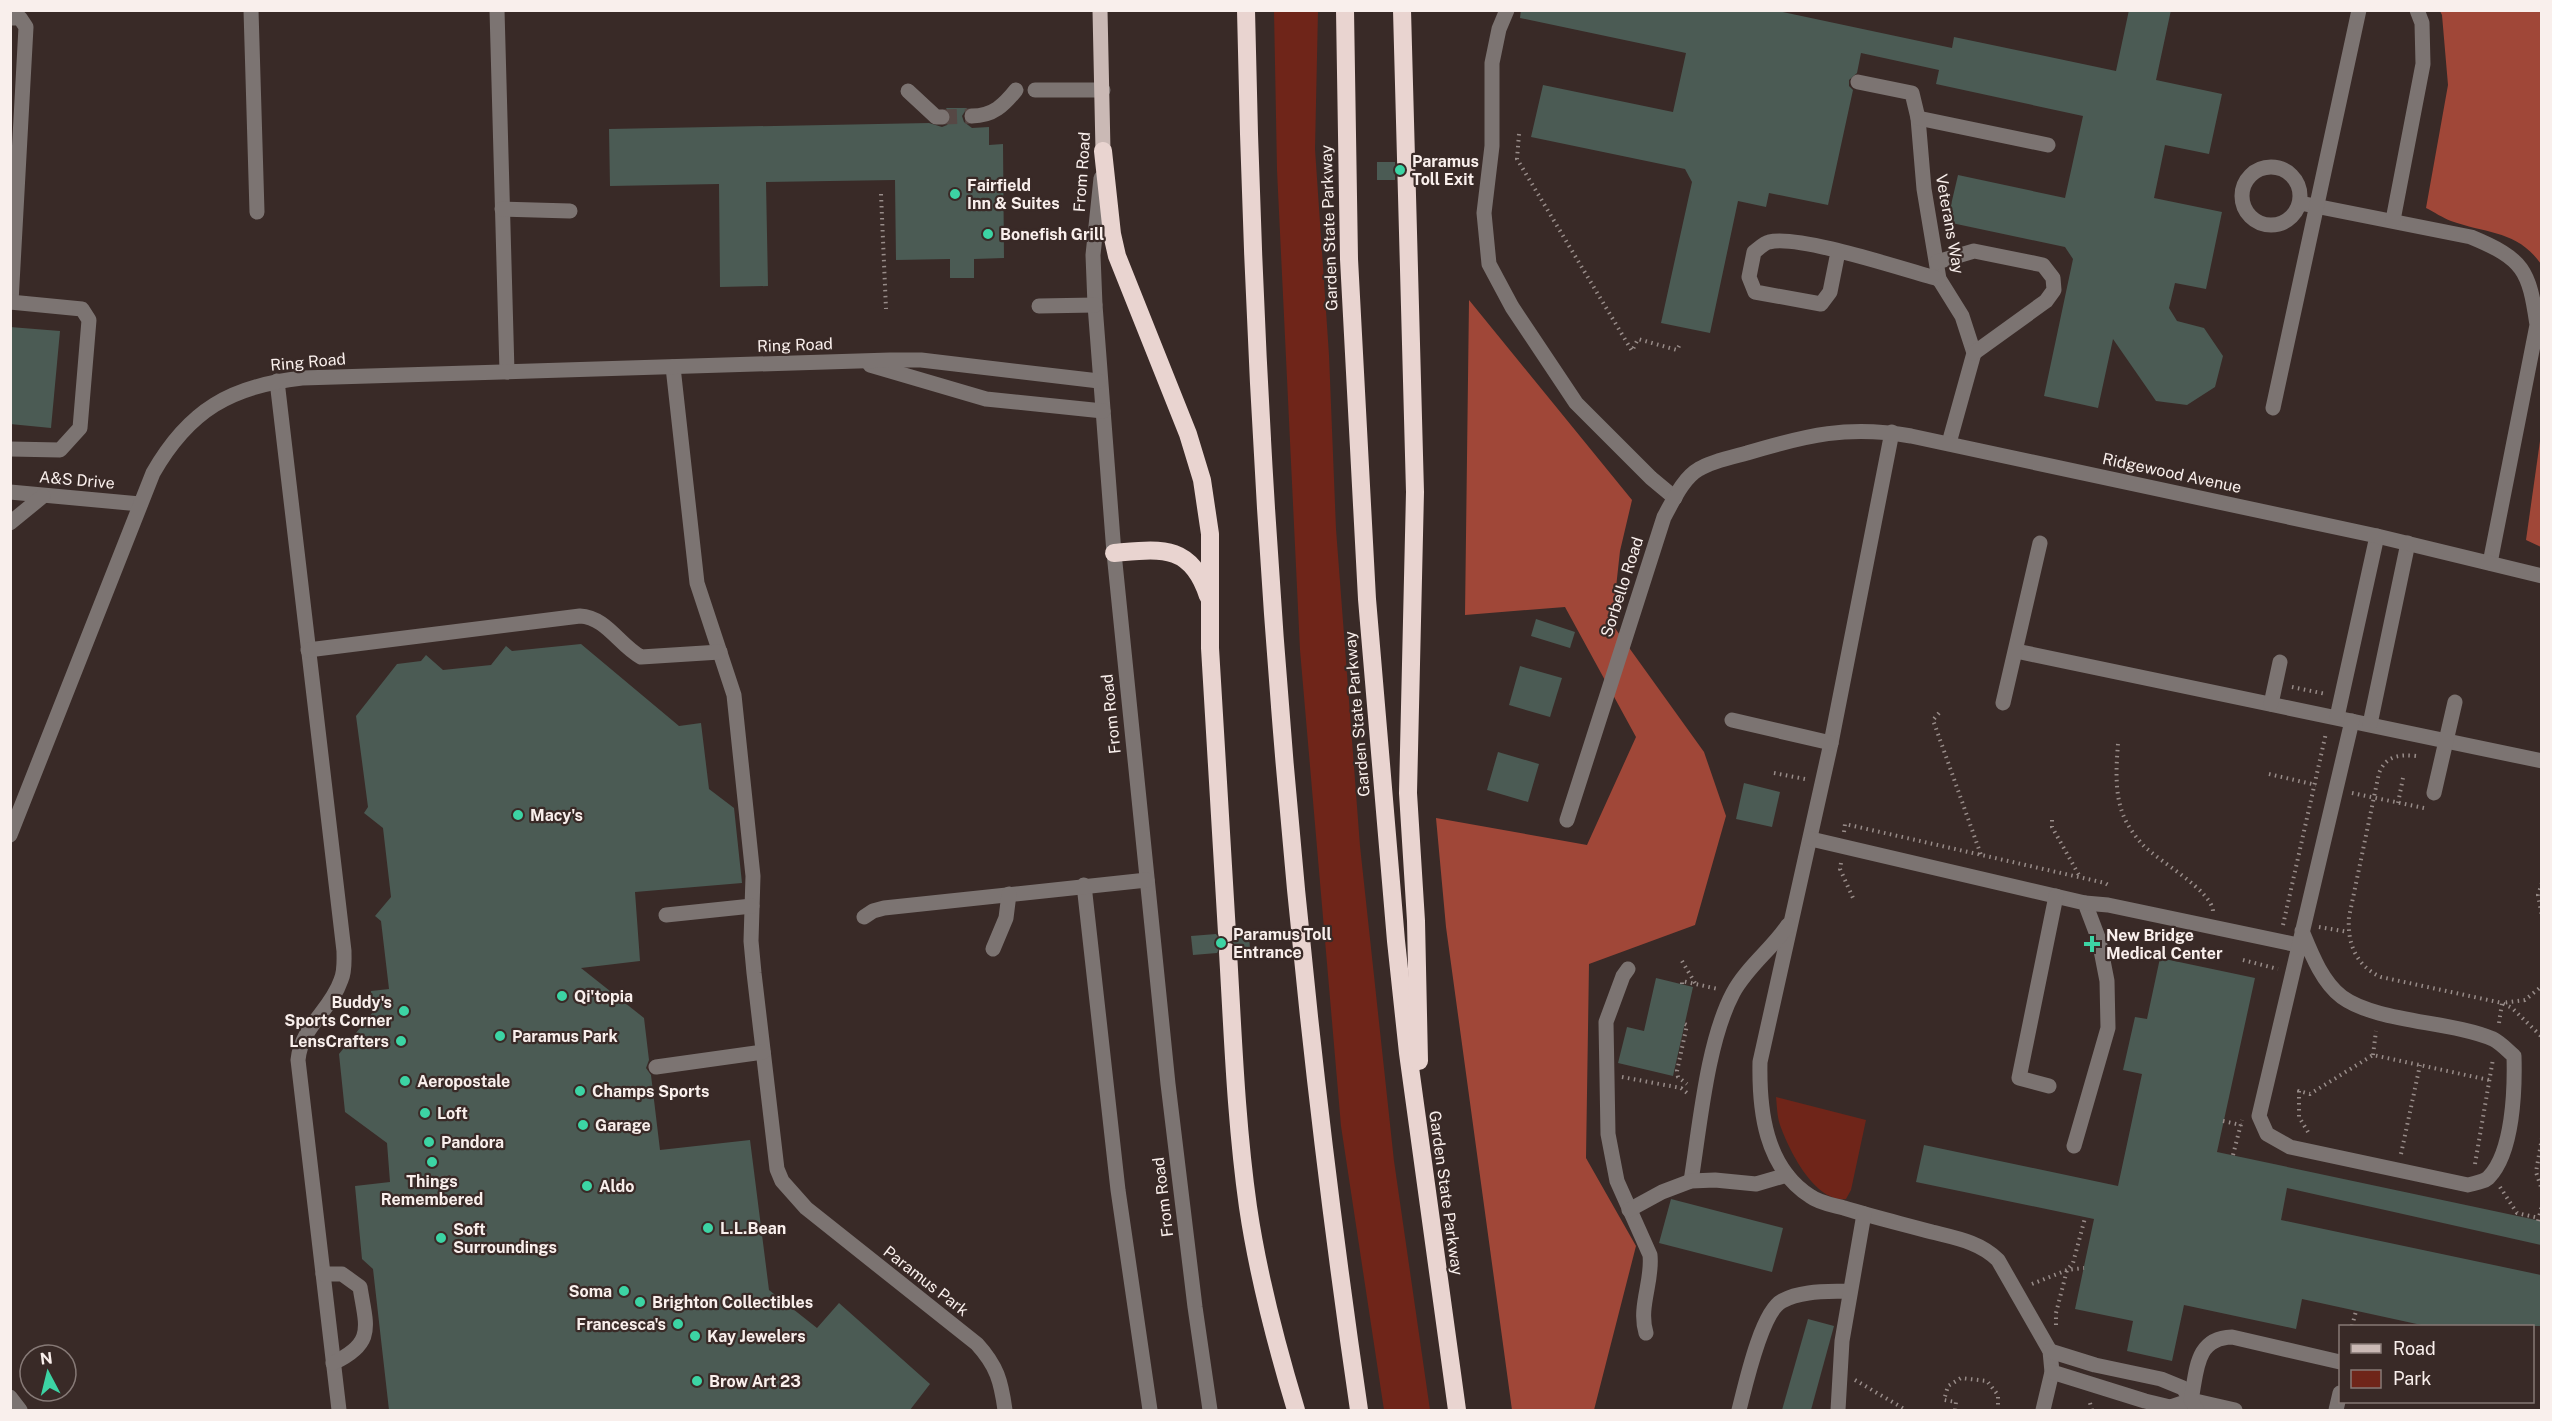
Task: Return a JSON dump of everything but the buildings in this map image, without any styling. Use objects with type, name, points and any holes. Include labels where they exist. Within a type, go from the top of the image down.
[{"type":"highway","points":[[1246,10],[1255,326],[1285,791],[1322,1132],[1359,1410]]},
{"type":"highway","name":"Garden State Parkway","points":[[1345,10],[1349,259],[1367,599],[1396,940],[1422,1162],[1456,1410]]},
{"type":"highway","points":[[1402,10],[1415,492],[1408,793],[1416,921],[1422,1162]]},
{"type":"highway","points":[[1103,151],[1112,234],[1117,256],[1180,411],[1202,480],[1210,534],[1210,648],[1227,933]]},
{"type":"highway","points":[[1114,553],[1154,550],[1168,551],[1182,556],[1199,572],[1210,603]]},
{"type":"highway","points":[[1228,952],[1237,1106],[1248,1207],[1262,1278],[1296,1410]]},
{"type":"main road","name":"From Road","points":[[1100,10],[1103,151]]},
{"type":"street","points":[[251,10],[257,212]]},
{"type":"street","points":[[496,10],[507,372]]},
{"type":"street","points":[[1507,10],[1499,29],[1492,63],[1494,103],[1492,146],[1484,213],[1489,264],[1512,307],[1576,403],[1651,478],[1675,498]]},
{"type":"street","points":[[2273,408],[2359,10]]},
{"type":"street","points":[[2393,220],[2423,64],[2422,23],[2417,10]]},
{"type":"street","points":[[10,18],[20,18],[26,27],[11,302],[82,309],[89,320],[80,428],[60,450],[46,452],[10,449]]},
{"type":"street","name":"Veterans Way","points":[[1858,82],[1912,93],[1918,118],[1924,189],[1940,279],[1962,316],[1974,353]]},
{"type":"street","points":[[972,116],[986,116],[1004,105],[1016,90]]},
{"type":"street","points":[[1035,90],[1102,90]]},
{"type":"street","points":[[908,91],[936,117],[942,117]]},
{"type":"street","points":[[1918,118],[2048,145]]},
{"type":"street","name":"From Road","points":[[1103,151],[1093,255],[1099,381],[1114,553],[1178,1174],[1210,1410]]},
{"type":"street","points":[[2300,202],[2470,237],[2496,248],[2520,266],[2531,286],[2537,325],[2490,563]]},
{"type":"street","points":[[502,209],[570,211]]},
{"type":"street","points":[[1838,252],[1830,292],[1821,304],[1755,292],[1749,277],[1754,252],[1767,242],[1788,241],[1838,252],[1940,279]]},
{"type":"street","points":[[1937,262],[1974,251],[2043,265],[2053,278],[2054,290],[2046,301],[1974,353],[1949,443]]},
{"type":"street","points":[[1039,306],[1095,304]]},
{"type":"street","name":"Ring Road","points":[[10,835],[140,504],[164,456],[191,423],[225,398],[242,389],[276,381],[333,376],[921,360],[1099,381]]},
{"type":"street","points":[[855,362],[986,399],[1103,411]]},
{"type":"street","name":"Paramus Park","points":[[674,367],[693,556],[704,608],[734,694],[753,876],[752,951],[774,1156],[782,1181],[806,1208],[976,1344],[993,1363],[997,1372],[1005,1410]]},
{"type":"street","points":[[276,381],[345,951],[339,987],[303,1038],[298,1060],[339,1410]]},
{"type":"street","name":"Ridgewood Avenue","points":[[1793,439],[1847,430],[1892,432],[2377,536],[2541,576]]},
{"type":"street","points":[[1892,432],[1831,743],[1760,1062],[1760,1100],[1766,1132],[1787,1175],[1810,1197],[1864,1214],[1965,1240],[1987,1249],[1998,1260],[2050,1351],[2052,1371],[2043,1410]]},
{"type":"street","name":"Sorbello Road","points":[[1567,820],[1664,517],[1675,498],[1698,469],[1793,439]]},
{"type":"street","name":"A&S Drive","points":[[10,492],[140,504]]},
{"type":"street","points":[[10,523],[43,496]]},
{"type":"street","points":[[2333,716],[2377,536]]},
{"type":"street","points":[[2003,703],[2040,543]]},
{"type":"street","points":[[2370,724],[2408,543]]},
{"type":"street","points":[[308,650],[580,616],[594,618],[642,657],[720,652]]},
{"type":"street","points":[[2016,651],[2541,761]]},
{"type":"street","points":[[2271,704],[2280,662]]},
{"type":"street","points":[[2434,793],[2455,702]]},
{"type":"street","points":[[1732,720],[1831,743]]},
{"type":"street","points":[[2300,938],[2342,997],[2375,1012],[2465,1030],[2495,1040],[2514,1056],[2515,1090],[2503,1158],[2488,1179],[2468,1185],[2290,1147],[2267,1134],[2259,1116],[2300,938],[2352,721]]},
{"type":"street","points":[[1810,839],[2085,903],[2108,905],[2280,941],[2300,938]]},
{"type":"street","points":[[864,917],[884,908],[1147,880]]},
{"type":"street","points":[[1084,885],[1118,1190],[1150,1410]]},
{"type":"street","points":[[993,949],[1006,918],[1009,894]]},
{"type":"street","points":[[2049,1086],[2019,1078],[2056,896]]},
{"type":"street","points":[[2074,1146],[2109,1028],[2107,981],[2098,940],[2085,903]]},
{"type":"street","points":[[666,915],[752,906]]},
{"type":"street","points":[[1691,1181],[1706,1083],[1722,1018],[1741,980],[1772,947],[1793,918]]},
{"type":"street","points":[[1628,969],[1623,976],[1606,1022],[1608,1134],[1617,1181],[1650,1255],[1651,1268],[1643,1322],[1646,1333]]},
{"type":"street","points":[[656,1067],[763,1052]]},
{"type":"street","points":[[1629,1210],[1662,1192],[1691,1181],[1715,1180],[1756,1184],[1787,1175]]},
{"type":"street","points":[[1838,1410],[1839,1371],[1864,1214]]},
{"type":"street","points":[[323,1274],[342,1274],[360,1287],[366,1329],[363,1342],[351,1355],[333,1363]]},
{"type":"street","points":[[1738,1410],[1753,1356],[1768,1317],[1779,1302],[1810,1292],[1850,1291]]},
{"type":"street","points":[[2194,1405],[2200,1356],[2211,1341],[2219,1338],[2232,1337],[2339,1362]]},
{"type":"street","points":[[2050,1351],[2095,1365],[2161,1379],[2183,1388],[2194,1405]]},
{"type":"street","points":[[2052,1371],[2169,1407],[2194,1405],[2235,1410]]},
{"type":"street","points":[[10,1397],[20,1410]]},
{"type":"path","points":[[1519,134],[1517,159],[1632,351],[1638,339],[1677,350],[1680,345]]},
{"type":"path","points":[[881,195],[886,309]]},
{"type":"path","points":[[2273,969],[2333,716],[2334,695],[2291,687]]},
{"type":"path","points":[[1939,713],[1933,720],[1981,855]]},
{"type":"path","points":[[2118,744],[2116,767],[2119,804],[2126,821],[2142,845],[2200,890],[2213,906],[2213,927]]},
{"type":"path","points":[[2416,756],[2397,755],[2383,764],[2379,773],[2349,917],[2348,932],[2351,946],[2366,968],[2381,977],[2502,1003],[2525,1000],[2541,986]]},
{"type":"path","points":[[2398,803],[2403,778]]},
{"type":"path","points":[[2052,820],[2052,827],[2080,878]]},
{"type":"path","points":[[2541,883],[2538,895],[2541,916]]},
{"type":"path","points":[[2243,960],[2281,970]]},
{"type":"path","points":[[1682,961],[1695,984]]},
{"type":"path","points":[[1682,984],[1682,981],[1725,990]]},
{"type":"path","points":[[2498,1025],[2502,1003]]},
{"type":"path","points":[[2502,1003],[2518,1013],[2541,1037]]},
{"type":"path","points":[[1675,1087],[1687,1084],[1678,1077],[1677,1071],[1687,1025],[1684,1024]]},
{"type":"path","points":[[2373,1055],[2376,1031]]},
{"type":"path","points":[[2311,1135],[2304,1129],[2299,1117],[2297,1103],[2299,1091],[2310,1094],[2373,1055],[2489,1080]]},
{"type":"path","points":[[2474,1172],[2493,1059]]},
{"type":"path","points":[[2401,1155],[2420,1065]]},
{"type":"path","points":[[1613,1075],[1675,1087],[1684,1090],[1690,1099]]},
{"type":"path","points":[[2233,1155],[2243,1117]]},
{"type":"path","points":[[2223,1121],[2241,1125]]},
{"type":"path","points":[[2541,1138],[2536,1172],[2541,1190]]},
{"type":"path","points":[[2390,1153],[2411,1157]]},
{"type":"path","points":[[2477,1153],[2517,1213],[2539,1219],[2541,1205]]},
{"type":"path","points":[[2057,1329],[2056,1313],[2067,1270],[2073,1263],[2085,1218]]},
{"type":"path","points":[[2032,1284],[2067,1270],[2084,1268]]},
{"type":"path","points":[[2352,1325],[2356,1311]]},
{"type":"path","points":[[1839,1371],[1906,1410]]},
{"type":"path","points":[[1955,1410],[1956,1402],[1944,1400],[1948,1386],[1961,1378],[1987,1381],[1998,1395],[1998,1410]]},
{"type":"green space","points":[[1274,11],[1318,11],[1315,149],[1329,355],[1336,529],[1360,846],[1394,1161],[1430,1410],[1384,1410],[1341,1126],[1300,650],[1277,170]]},
{"type":"green space","points":[[1776,1097],[1866,1120],[1851,1190],[1846,1199],[1835,1198],[1824,1193],[1805,1173],[1780,1125]]},
{"type":"shaded area","points":[[2440,11],[2541,11],[2541,264],[2532,253],[2511,239],[2451,221],[2426,208],[2448,85]]},
{"type":"shaded area","points":[[1469,300],[1632,500],[1620,551],[1612,624],[1704,752],[1726,816],[1695,925],[1589,964],[1586,1158],[1636,1246],[1594,1410],[1512,1410],[1446,927],[1436,818],[1587,845],[1636,737],[1565,607],[1465,615]]},
{"type":"shaded area","points":[[2541,434],[2541,547],[2526,540]]},
{"type":"tunnel","points":[[942,117],[972,116]]},
{"type":"place","name":"Paramus Toll Exit","points":[[1400,170]]},
{"type":"place","name":"Fairfield Inn & Suites","points":[[955,194]]},
{"type":"place","name":"Bonefish Grill","points":[[988,234]]},
{"type":"place","name":"Macy's","points":[[518,815]]},
{"type":"place","name":"Paramus Toll Entrance","points":[[1221,943]]},
{"type":"place","name":"New Bridge Medical Center","points":[[2092,944]]},
{"type":"place","name":"Qi'topia","points":[[562,996]]},
{"type":"place","name":"Buddy's Sports Corner","points":[[404,1011]]},
{"type":"place","name":"Paramus Park","points":[[500,1036]]},
{"type":"place","name":"LensCrafters","points":[[401,1041]]},
{"type":"place","name":"Aeropostale","points":[[405,1081]]},
{"type":"place","name":"Champs Sports","points":[[580,1091]]},
{"type":"place","name":"Loft","points":[[425,1113]]},
{"type":"place","name":"Garage","points":[[583,1125]]},
{"type":"place","name":"Pandora","points":[[429,1142]]},
{"type":"place","name":"Things Remembered","points":[[432,1162]]},
{"type":"place","name":"Aldo","points":[[587,1186]]},
{"type":"place","name":"L.L.Bean","points":[[708,1228]]},
{"type":"place","name":"Soft Surroundings","points":[[441,1238]]},
{"type":"place","name":"Soma","points":[[624,1291]]},
{"type":"place","name":"Brighton Collectibles","points":[[640,1302]]},
{"type":"place","name":"Francesca's","points":[[678,1324]]},
{"type":"place","name":"Kay Jewelers","points":[[695,1336]]},
{"type":"place","name":"Brow Art 23","points":[[697,1381]]}]
